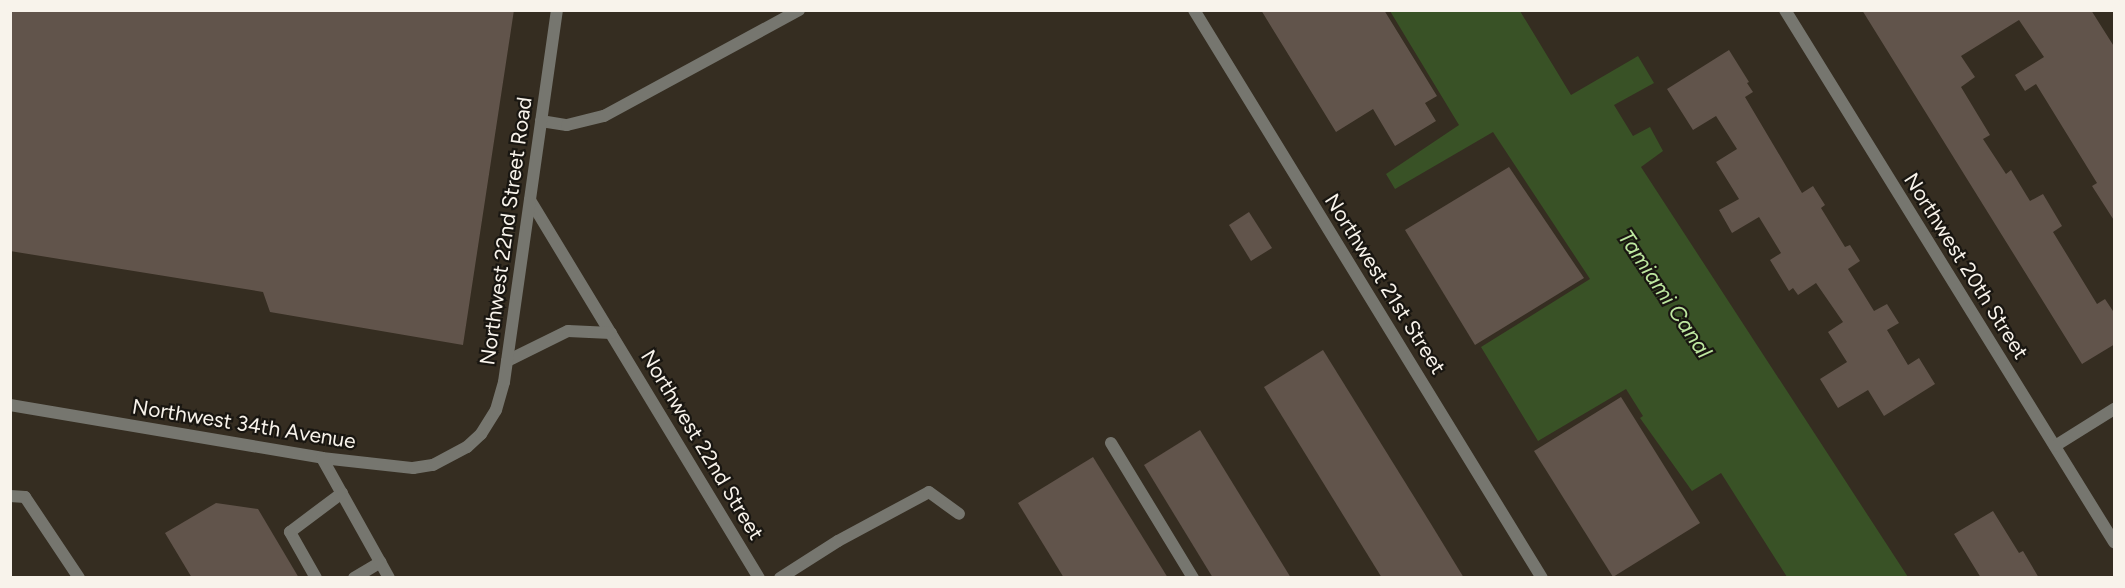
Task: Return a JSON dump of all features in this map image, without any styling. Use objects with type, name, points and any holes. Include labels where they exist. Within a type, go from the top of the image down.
[{"type":"street","name":"Northwest 22nd Street Road","points":[[467,447],[481,434],[496,410],[507,361],[557,10]]},
{"type":"street","points":[[542,120],[567,125],[604,116],[799,10]]},
{"type":"street","name":"Northwest 21st Street","points":[[1194,10],[1542,578]]},
{"type":"street","name":"Northwest 20th Street","points":[[1785,10],[2115,542]]},
{"type":"street","name":"Northwest 22nd Street","points":[[530,200],[759,578]]},
{"type":"street","points":[[507,361],[568,331],[611,333]]},
{"type":"street","name":"Northwest 34th Avenue","points":[[10,405],[322,458],[413,468],[433,465],[467,447]]},
{"type":"street","points":[[2055,446],[2115,409]]},
{"type":"street","points":[[1111,443],[1193,578]]},
{"type":"street","points":[[322,458],[389,578]]},
{"type":"street","points":[[780,578],[838,541],[929,492],[959,514]]},
{"type":"street","points":[[316,578],[290,532],[342,493]]},
{"type":"street","points":[[10,496],[25,497],[79,578]]},
{"type":"street","points":[[354,578],[381,562]]},
{"type":"water","name":"Tamiami Canal","points":[[1390,11],[1520,11],[1571,95],[1638,56],[1654,83],[1614,105],[1633,136],[1650,127],[1663,151],[1641,167],[1908,577],[1787,577],[1721,473],[1692,491],[1640,418],[1643,416],[1626,389],[1538,441],[1481,347],[1590,279],[1493,132],[1395,189],[1386,174],[1459,125]]},
{"type":"building","points":[[10,10],[514,10],[463,345],[270,312],[263,292],[10,251]]},
{"type":"building","points":[[1261,10],[1384,10],[1437,96],[1425,103],[1436,121],[1395,146],[1373,109],[1336,132]]},
{"type":"building","points":[[1862,10],[2091,10],[2115,48],[2115,222],[2092,186],[2097,183],[2036,84],[2025,91],[2015,75],[2044,57],[2019,20],[1961,56],[1975,77],[1961,87],[1990,135],[1983,139],[2006,174],[2011,170],[2030,201],[2043,194],[2062,226],[2053,232],[2097,304],[2105,299],[2115,314],[2115,344],[2082,364]]},
{"type":"building","points":[[1729,50],[1753,92],[1745,97],[1802,193],[1813,186],[1825,205],[1821,208],[1845,247],[1850,245],[1860,261],[1848,269],[1874,311],[1887,304],[1899,323],[1887,330],[1908,365],[1919,358],[1935,384],[1884,416],[1868,390],[1838,408],[1820,379],[1847,362],[1828,332],[1843,322],[1816,283],[1798,295],[1793,288],[1789,291],[1770,260],[1781,253],[1759,217],[1732,233],[1719,210],[1739,199],[1716,162],[1737,149],[1716,116],[1693,130],[1667,89]]},
{"type":"building","points":[[1509,167],[1584,278],[1475,345],[1405,230]]},
{"type":"building","points":[[1249,212],[1272,248],[1251,261],[1229,225]]},
{"type":"building","points":[[1323,350],[1464,578],[1382,578],[1264,387]]},
{"type":"building","points":[[1621,397],[1700,523],[1613,577],[1534,451]]},
{"type":"building","points":[[1200,430],[1291,578],[1213,578],[1144,465]]},
{"type":"building","points":[[1093,457],[1168,578],[1064,578],[1018,503]]},
{"type":"building","points":[[216,503],[258,509],[299,578],[192,578],[165,533]]},
{"type":"building","points":[[1993,511],[2019,553],[2023,551],[2039,578],[1981,578],[1954,534]]}]
